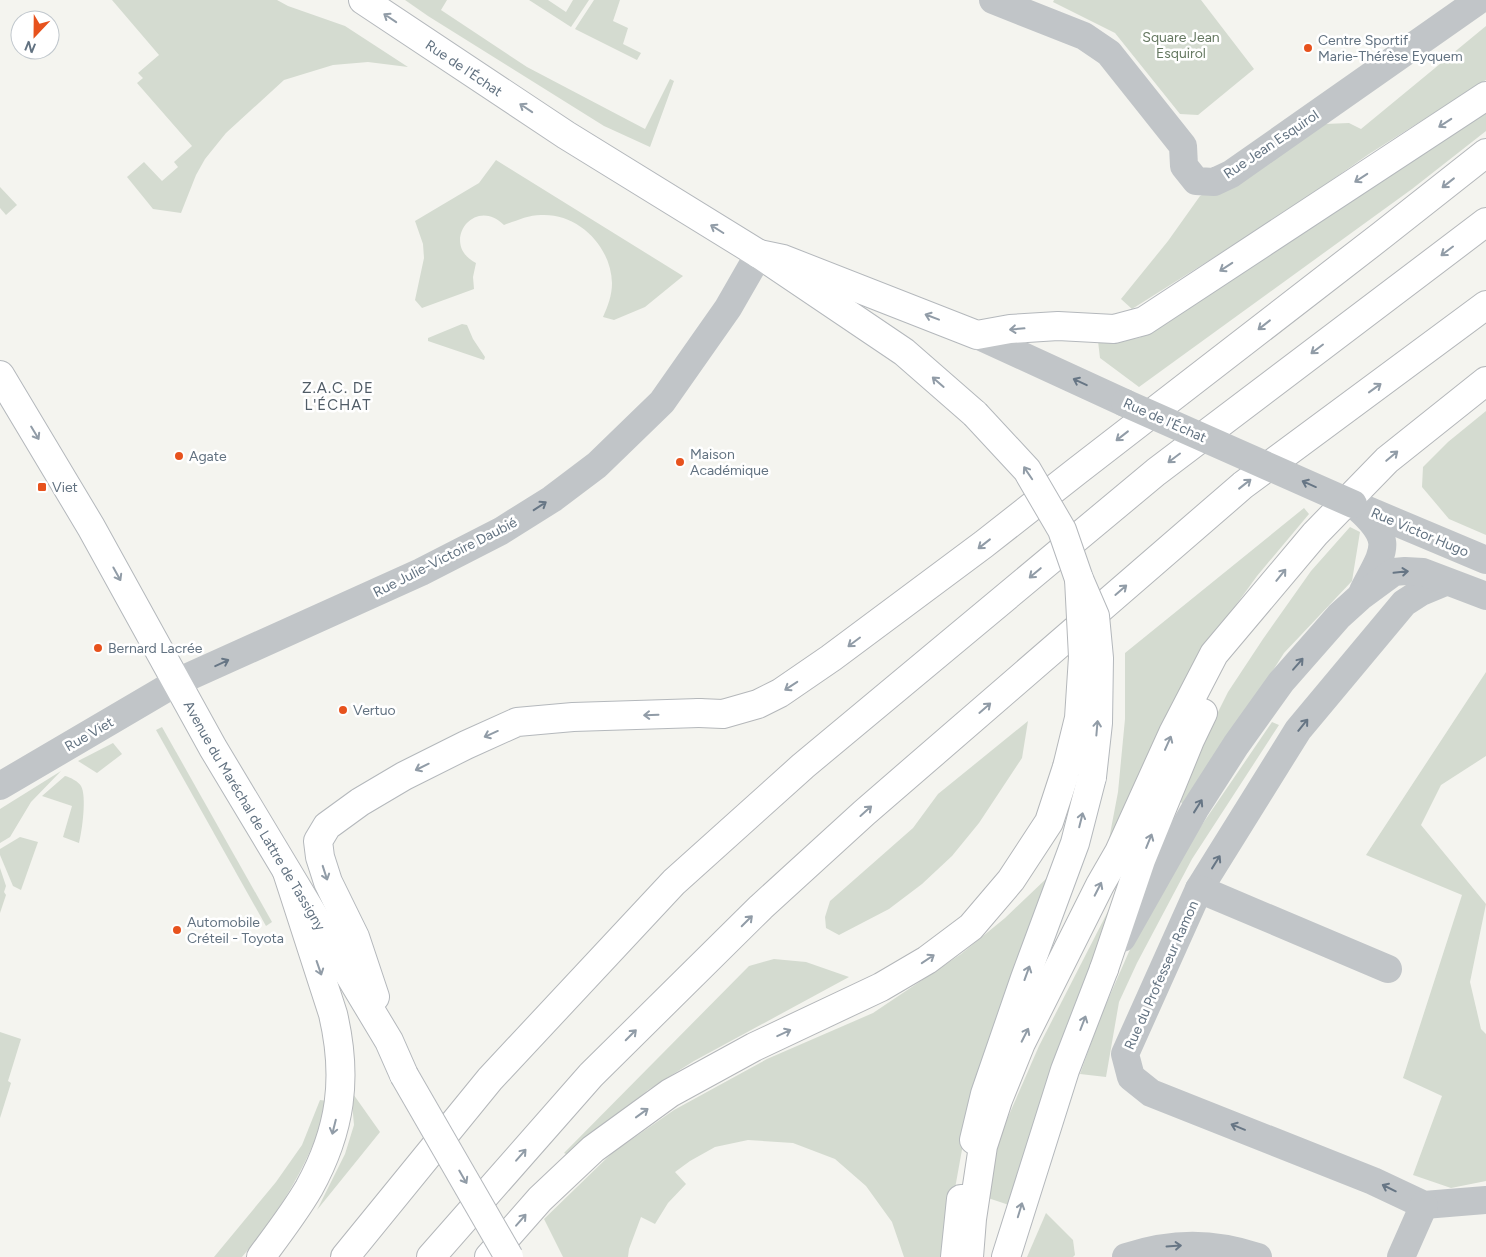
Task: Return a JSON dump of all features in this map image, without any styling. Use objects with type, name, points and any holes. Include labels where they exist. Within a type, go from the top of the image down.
[{"type":"main road","name":"Rue de l'Échat","points":[[363,0],[566,135],[759,254],[904,352],[975,414],[1027,470],[1062,530],[1079,579],[1083,666],[1079,718],[1079,772]]},
{"type":"main road","points":[[759,254],[783,259],[978,335],[1010,329],[1058,326],[1114,330],[1144,321],[1486,96]]},
{"type":"main road","points":[[389,1041],[355,937],[328,882],[320,857],[318,842],[327,826],[360,802],[404,776],[517,722],[573,717],[724,714],[758,704],[780,693],[832,658],[984,544],[1382,236],[1486,153]]},
{"type":"main road","points":[[344,1257],[490,1079],[674,882],[803,766],[1156,472],[1486,222]]},
{"type":"main road","points":[[431,1257],[591,1075],[761,907],[864,813],[1243,486],[1486,305]]},
{"type":"main road","name":"Avenue du Maréchal de Lattre de Tassigny","points":[[0,375],[91,527],[213,748],[389,1041],[404,1075],[509,1257]]},
{"type":"main road","points":[[969,1257],[972,1219],[983,1146],[998,1100],[1021,1043],[1100,885],[1119,852],[1173,733],[1214,654],[1315,534],[1388,460],[1486,381]]},
{"type":"main road","points":[[1006,1257],[1065,1070],[1104,970],[1148,843],[1190,740],[1250,612]]},
{"type":"main road","points":[[489,1257],[540,1199],[593,1149],[670,1093],[754,1047],[881,987],[927,960],[971,927],[1011,880],[1079,772]]},
{"type":"main road","points":[[955,1257],[959,1213],[965,1178],[985,1094],[1025,978],[1075,844],[1079,772]]},
{"type":"main road","points":[[261,1257],[293,1214],[309,1188],[324,1157],[332,1136],[339,1107],[341,1079],[338,1036],[327,991],[287,872]]},
{"type":"street","name":"Rue Jean Esquirol","points":[[993,0],[1084,36],[1108,53],[1183,146],[1184,166],[1196,181],[1214,182],[1231,174],[1478,0]]},
{"type":"street","name":"Rue Julie-Victoire Daubié","points":[[177,682],[421,572],[501,531],[552,499],[597,465],[662,402],[728,308],[759,254]]},
{"type":"street","name":"Rue de l'Échat","points":[[978,335],[1354,504]]},
{"type":"street","name":"Rue Victor Hugo","points":[[1354,504],[1486,560]]},
{"type":"street","points":[[1354,504],[1379,530],[1383,542],[1381,556],[1360,597]]},
{"type":"street","points":[[1104,970],[1195,809],[1236,744],[1282,682],[1340,616],[1360,597],[1394,572],[1423,572],[1445,582],[1486,596]]},
{"type":"street","name":"Rue du Professeur Ramon","points":[[1445,582],[1421,592],[1404,603],[1298,730],[1199,889],[1125,1054],[1132,1077],[1151,1093],[1373,1181],[1424,1205],[1486,1200]]},
{"type":"street","name":"Rue Viet","points":[[0,786],[177,682]]},
{"type":"street","points":[[1199,889],[1388,969]]},
{"type":"street","points":[[1401,1257],[1424,1205]]},
{"type":"street","points":[[1126,1257],[1170,1246],[1223,1247],[1258,1257]]},
{"type":"green space","points":[[112,0],[277,0],[288,6],[345,26],[408,67],[368,62],[333,65],[284,80],[226,133],[205,159],[196,175],[181,213],[153,209],[127,177],[144,162],[162,181],[178,167],[174,162],[192,146],[137,83],[143,78],[138,73],[159,55]]},
{"type":"green space","points":[[405,0],[447,0],[441,10],[527,67],[645,129],[670,79],[674,81],[650,147],[604,126]]},
{"type":"green space","points":[[529,0],[548,0],[566,12],[573,0],[589,0],[571,27]]},
{"type":"green space","points":[[594,0],[620,0],[613,21],[628,28],[623,44],[641,53],[637,60],[575,29]]},
{"type":"green space","name":"Square Jean Esquirol","points":[[1054,0],[1201,0],[1254,69],[1198,115],[1180,114],[1115,33],[1053,2]]},
{"type":"green space","points":[[1486,26],[1486,80],[1369,154],[1286,212],[1132,309],[1121,299],[1168,241],[1200,196],[1325,124],[1349,123],[1361,129]]},
{"type":"green space","points":[[1486,108],[1486,131],[1412,189],[1139,387],[1100,358],[1098,341],[1139,338],[1169,322],[1390,168]]},
{"type":"green space","points":[[496,160],[683,276],[645,307],[614,320],[603,317],[611,292],[610,269],[606,256],[590,234],[568,220],[555,216],[531,216],[504,225],[493,217],[482,216],[472,219],[465,226],[461,235],[461,245],[465,255],[476,263],[473,277],[474,289],[422,308],[415,300],[424,258],[423,244],[415,221],[479,183]]},
{"type":"green space","points":[[0,187],[17,205],[6,215],[0,208]]},
{"type":"green space","points":[[462,324],[467,325],[473,339],[485,357],[484,360],[428,341],[428,338]]},
{"type":"green space","points":[[1486,411],[1486,535],[1449,519],[1422,487],[1423,467],[1448,442]]},
{"type":"green space","points":[[1304,508],[1309,514],[1257,576],[1207,645],[1107,850],[1118,792],[1125,719],[1125,653]]},
{"type":"green space","points":[[1350,527],[1360,532],[1352,581],[1284,653],[1185,808],[1179,799],[1228,692],[1311,571]]},
{"type":"green space","points":[[1486,672],[1486,756],[1441,785],[1421,825],[1486,904],[1470,982],[1481,1029],[1486,1034],[1486,1181],[1451,1188],[1413,1175],[1442,1096],[1403,1078],[1462,895],[1366,855]]},
{"type":"green space","points":[[1028,721],[1022,758],[979,823],[952,856],[922,884],[889,909],[839,935],[826,928],[825,917],[830,901],[913,828],[938,794]]},
{"type":"green space","points":[[1272,722],[1279,725],[1192,859],[1137,963],[1119,1002],[1106,1077],[1080,1074],[1100,1018],[1131,947],[1182,854]]},
{"type":"green space","points":[[162,727],[272,922],[266,926],[156,730]]},
{"type":"green space","points":[[113,743],[122,754],[97,773],[78,761]]},
{"type":"green space","points":[[61,771],[31,802],[10,837],[0,843],[0,809]]},
{"type":"green space","points":[[65,776],[78,783],[83,791],[83,814],[79,843],[63,837],[72,806],[42,796]]},
{"type":"green space","points":[[20,837],[38,842],[21,890],[13,886],[0,855],[0,849]]},
{"type":"green space","points":[[0,868],[6,886],[4,892],[6,895],[0,913]]},
{"type":"green space","points":[[1048,877],[967,1122],[952,1205],[949,1257],[904,1257],[892,1222],[866,1186],[835,1159],[793,1143],[748,1140],[715,1147],[675,1172],[686,1184],[668,1203],[655,1224],[641,1217],[629,1249],[628,1257],[563,1257],[544,1219],[612,1153],[674,1110],[767,1059],[873,1013],[961,954],[1005,918]]},
{"type":"green space","points":[[1125,878],[1009,1205],[985,1197],[990,1165],[1005,1124],[1039,1046]]},
{"type":"green space","points":[[774,959],[806,962],[849,977],[694,1061],[648,1090],[570,1156],[564,1153],[749,966]]},
{"type":"green space","points":[[0,1032],[21,1039],[8,1081],[11,1083],[0,1118]]},
{"type":"green space","points":[[351,1091],[380,1132],[317,1210],[345,1154],[354,1125]]},
{"type":"green space","points":[[320,1100],[328,1101],[314,1143],[297,1178],[271,1219],[242,1257],[214,1257],[276,1182],[302,1145]]},
{"type":"green space","points":[[1046,1213],[1073,1240],[1075,1255],[1073,1257],[1027,1257]]},
{"type":"place","name":"Centre Sportif Marie-Thérèse Eyquem","points":[[1308,48]]},
{"type":"place","name":"Agate","points":[[179,456]]},
{"type":"place","name":"Maison Académique","points":[[680,462]]},
{"type":"place","name":"Viet","points":[[42,487]]},
{"type":"place","name":"Bernard Lacrée","points":[[98,648]]},
{"type":"place","name":"Vertuo","points":[[343,710]]},
{"type":"place","name":"Automobile Créteil - Toyota","points":[[177,930]]},
{"type":"district","name":"Z.A.C. DE L'ÉCHAT","points":[[338,396]]}]
